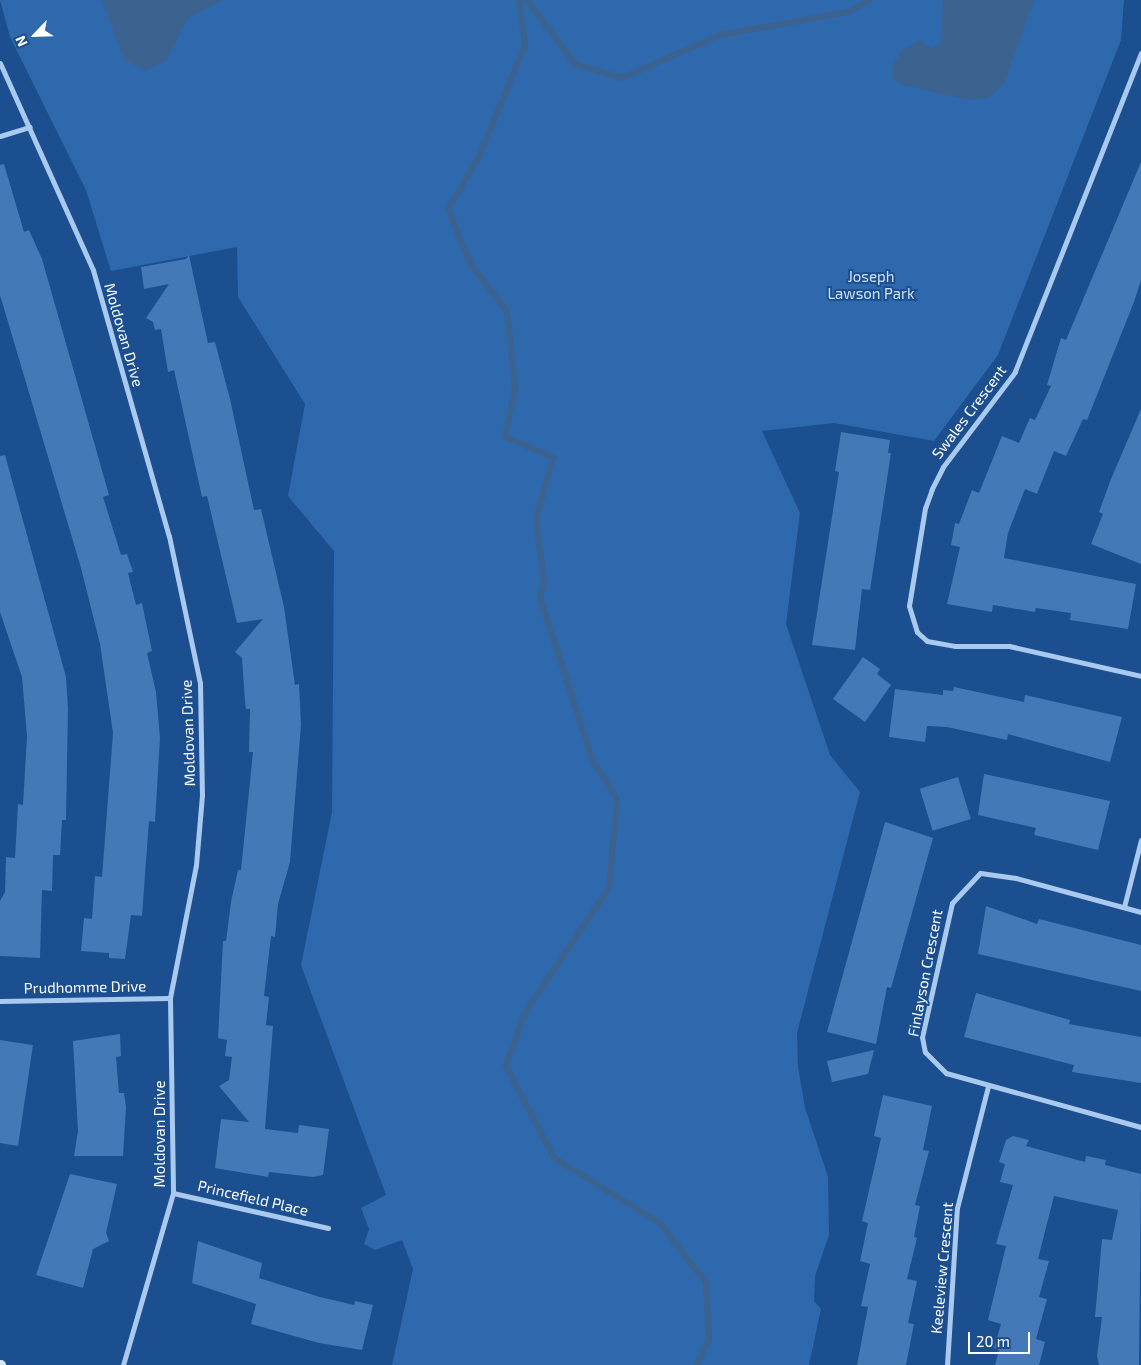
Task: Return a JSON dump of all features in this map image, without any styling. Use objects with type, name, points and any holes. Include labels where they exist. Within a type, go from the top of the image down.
[{"type":"street","name":"Swales Crescent","points":[[1141,53],[1016,372],[943,467],[932,489],[909,606],[917,632],[927,641],[955,646],[1009,646],[1141,676]]},
{"type":"street","name":"Moldovan Drive","points":[[0,63],[93,270],[169,536],[200,683],[202,795],[196,864],[170,998],[173,1193],[123,1365]]},
{"type":"street","points":[[0,136],[30,127]]},
{"type":"street","points":[[1124,907],[1141,840]]},
{"type":"street","name":"Finlayson Crescent","points":[[1141,912],[1016,878],[980,874],[952,903],[922,1037],[925,1052],[946,1073],[1141,1127]]},
{"type":"street","name":"Prudhomme Drive","points":[[0,1001],[170,998]]},
{"type":"street","name":"Keeleview Crescent","points":[[947,1365],[957,1208],[988,1086]]},
{"type":"street","name":"Princefield Place","points":[[173,1193],[328,1228]]},
{"type":"green space","name":"Joseph Lawson Park","points":[[0,0],[1124,0],[1121,40],[998,355],[934,441],[834,423],[762,431],[800,513],[786,624],[830,755],[860,792],[797,1033],[798,1067],[805,1108],[828,1177],[829,1235],[815,1276],[814,1301],[821,1309],[809,1365],[392,1365],[413,1269],[402,1240],[375,1250],[364,1244],[369,1229],[361,1208],[386,1195],[301,965],[332,812],[334,551],[288,496],[305,404],[238,297],[237,247],[111,271],[86,190],[10,37]]},
{"type":"shaded area","points":[[102,0],[224,0],[188,18],[166,61],[145,71],[124,59]]},
{"type":"shaded area","points":[[943,0],[1034,0],[1004,84],[989,98],[969,100],[899,84],[892,79],[892,67],[903,49],[920,40],[931,49],[941,43]]},
{"type":"building","points":[[1141,162],[1141,280],[1134,302],[1087,420],[1083,419],[1066,456],[1054,451],[1037,494],[1025,489],[1008,533],[1004,558],[1136,584],[1128,629],[1070,620],[1071,613],[1036,608],[1035,612],[993,605],[992,612],[947,604],[960,547],[951,545],[955,523],[959,524],[972,490],[979,493],[1002,436],[1019,443],[1030,418],[1035,420],[1051,386],[1047,385],[1061,338],[1066,340]]},
{"type":"building","points":[[4,164],[24,232],[29,230],[42,259],[109,495],[103,497],[121,555],[127,554],[133,572],[128,573],[136,605],[142,603],[152,651],[147,653],[156,692],[160,738],[155,822],[149,821],[142,916],[131,915],[125,959],[109,958],[109,953],[81,951],[84,918],[92,919],[95,876],[102,877],[113,733],[100,644],[81,568],[0,295],[0,165]]},
{"type":"building","points":[[189,255],[208,343],[215,342],[230,399],[254,510],[261,509],[284,607],[295,685],[299,684],[301,725],[290,862],[278,904],[275,937],[271,936],[264,996],[269,997],[266,1025],[273,1026],[265,1129],[298,1133],[299,1125],[329,1129],[323,1175],[313,1177],[269,1172],[268,1177],[215,1168],[221,1119],[249,1122],[219,1086],[229,1080],[232,1057],[225,1056],[227,1040],[218,1038],[223,941],[226,941],[231,902],[238,870],[241,870],[253,752],[249,752],[250,709],[246,709],[242,658],[235,652],[263,619],[237,623],[207,496],[202,497],[174,370],[168,372],[161,329],[155,330],[153,322],[146,318],[169,284],[144,289],[141,267],[186,259]]},
{"type":"building","points":[[1141,409],[1141,564],[1091,544],[1103,514],[1099,512],[1111,479]]},
{"type":"building","points":[[841,432],[890,440],[888,453],[891,453],[870,590],[862,589],[855,650],[812,645],[839,472],[835,471]]},
{"type":"building","points":[[5,455],[66,677],[68,708],[66,820],[62,820],[60,855],[53,855],[52,891],[42,890],[40,958],[0,956],[0,901],[5,892],[6,857],[15,858],[18,804],[23,805],[27,736],[22,677],[0,612],[0,456]]},
{"type":"building","points":[[863,657],[880,669],[877,674],[891,685],[865,722],[833,699]]},
{"type":"building","points":[[954,687],[1024,702],[1025,695],[1122,717],[1110,762],[1008,734],[1007,740],[947,727],[927,726],[925,742],[889,737],[895,689],[943,695],[943,690],[953,691]]},
{"type":"building","points":[[984,774],[1110,801],[1098,850],[1034,835],[1036,828],[978,815]]},
{"type":"building","points":[[958,777],[971,819],[933,831],[920,789]]},
{"type":"building","points":[[885,822],[933,838],[891,988],[887,987],[876,1044],[827,1032]]},
{"type":"building","points":[[986,906],[1037,924],[1039,919],[1141,945],[1141,991],[978,954]]},
{"type":"building","points":[[976,993],[1070,1020],[1069,1024],[1141,1037],[1141,1083],[1072,1072],[1074,1065],[964,1037]]},
{"type":"building","points":[[120,1034],[121,1056],[116,1057],[119,1093],[124,1093],[126,1107],[123,1156],[74,1156],[78,1131],[73,1041]]},
{"type":"building","points":[[0,1040],[33,1045],[18,1146],[0,1143]]},
{"type":"building","points":[[874,1050],[868,1074],[832,1082],[827,1061]]},
{"type":"building","points":[[883,1095],[932,1106],[923,1150],[929,1151],[915,1205],[920,1206],[914,1237],[917,1238],[907,1279],[917,1281],[908,1323],[914,1324],[906,1365],[857,1365],[868,1307],[861,1306],[870,1264],[860,1261],[868,1223],[862,1221],[881,1138],[874,1136]]},
{"type":"building","points":[[1013,1136],[1029,1140],[1026,1146],[1085,1162],[1086,1156],[1106,1160],[1105,1165],[1141,1174],[1139,1365],[1099,1365],[1097,1356],[1102,1317],[1095,1317],[1102,1239],[1112,1240],[1118,1210],[1054,1196],[1038,1259],[1049,1261],[1039,1297],[1047,1299],[1036,1339],[1045,1342],[1039,1365],[995,1365],[999,1350],[994,1348],[1001,1324],[988,1320],[1006,1246],[996,1244],[1013,1185],[1000,1182],[1005,1164],[999,1162],[1006,1140]]},
{"type":"building","points":[[70,1174],[117,1184],[106,1233],[109,1241],[93,1249],[83,1288],[36,1275]]},
{"type":"building","points":[[198,1241],[262,1263],[259,1278],[320,1297],[354,1305],[355,1301],[373,1305],[362,1350],[319,1343],[251,1324],[256,1304],[192,1283]]},
{"type":"waterway","points":[[519,0],[525,45],[479,157],[448,209],[471,265],[507,311],[515,388],[505,437],[553,457],[536,519],[544,583],[540,597],[592,759],[617,799],[609,888],[525,1013],[506,1066],[554,1158],[660,1223],[706,1283],[709,1339],[697,1365]]},
{"type":"waterway","points":[[527,0],[575,64],[622,78],[720,35],[848,12],[870,0]]}]
